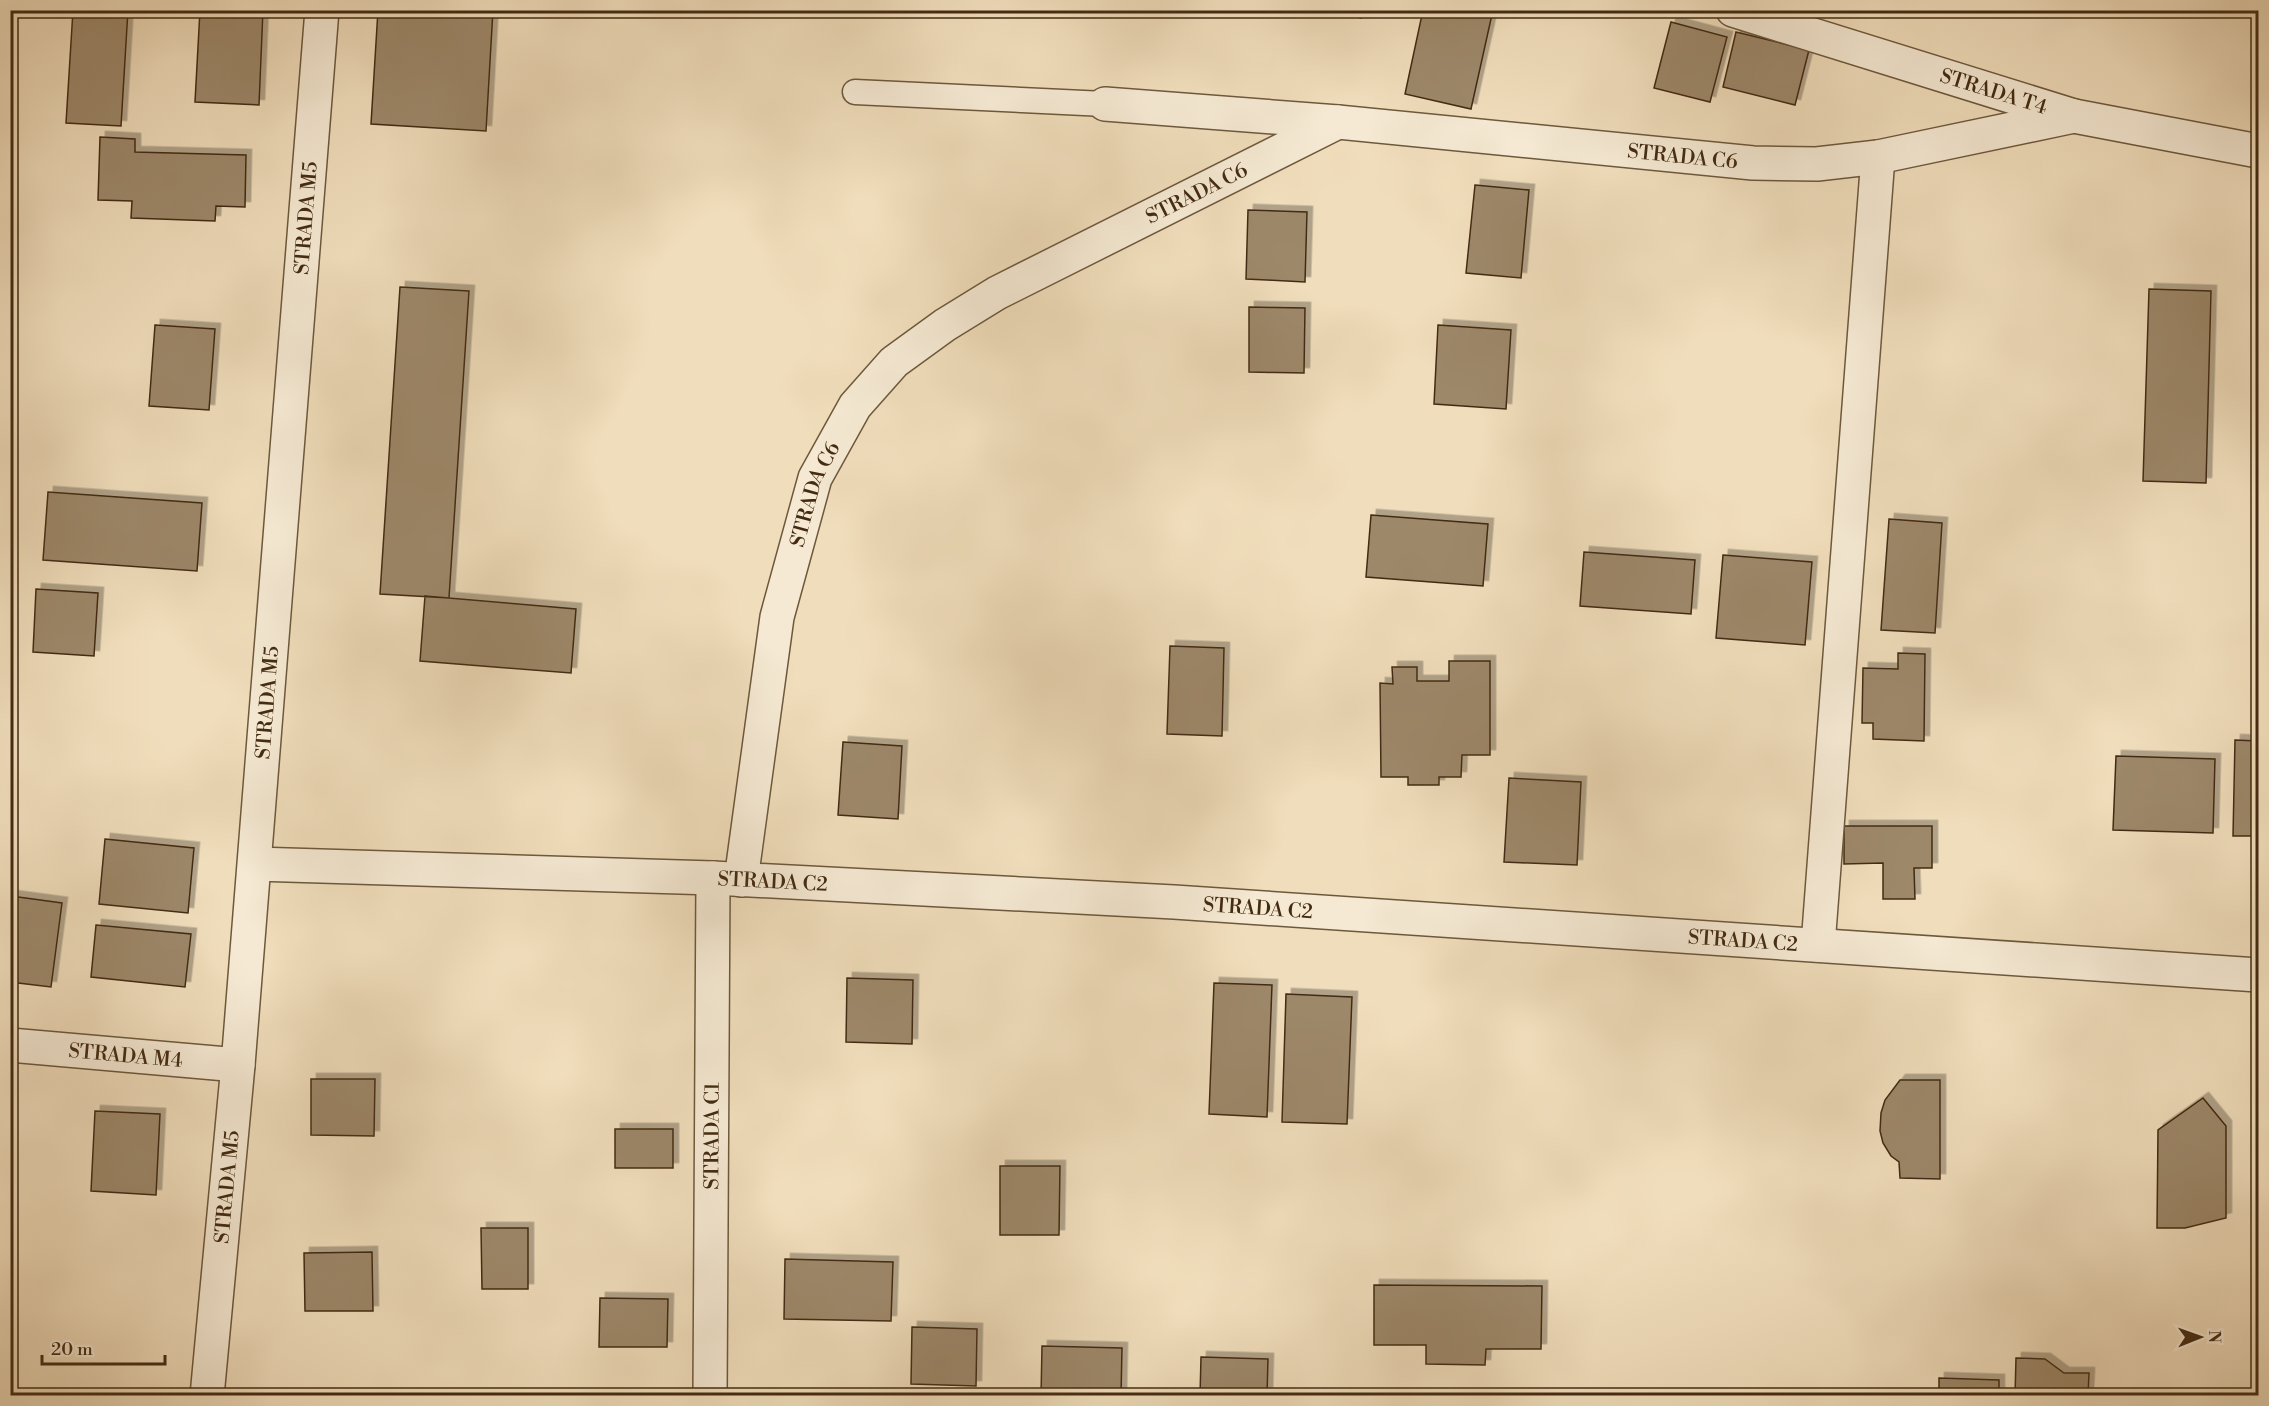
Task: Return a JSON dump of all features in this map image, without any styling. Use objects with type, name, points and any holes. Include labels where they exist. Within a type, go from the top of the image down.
[{"type":"street","name":"STRADA M5","points":[[207,1395],[255,864],[322,10]]},
{"type":"street","name":"STRADA T4","points":[[1733,10],[2074,116],[2259,151]]},
{"type":"street","points":[[1105,104],[1338,122]]},
{"type":"street","name":"STRADA C6","points":[[727,879],[777,617],[815,478],[855,406],[894,362],[945,325],[997,293],[1338,122],[1753,163],[1817,164],[1878,157],[2074,116]]},
{"type":"street","points":[[1818,945],[1878,157]]},
{"type":"street","name":"STRADA C2","points":[[255,864],[727,879],[1174,902],[2259,975]]},
{"type":"street","name":"STRADA C1","points":[[710,1395],[727,879]]},
{"type":"street","name":"STRADA M4","points":[[10,1045],[238,1065]]},
{"type":"lane","points":[[855,92],[1105,104]]},
{"type":"building","points":[[73,10],[128,10],[121,126],[66,123]]},
{"type":"building","points":[[200,10],[263,10],[259,105],[195,102]]},
{"type":"building","points":[[378,10],[493,10],[486,131],[371,124]]},
{"type":"building","points":[[1334,10],[1363,10],[1361,18]]},
{"type":"building","points":[[1423,10],[1493,10],[1471,109],[1405,94]]},
{"type":"building","points":[[1671,22],[1727,37],[1710,102],[1654,88]]},
{"type":"building","points":[[1736,32],[1809,50],[1795,105],[1723,87]]},
{"type":"building","points":[[100,137],[135,139],[135,152],[246,155],[245,207],[216,206],[215,221],[131,218],[132,201],[98,200]]},
{"type":"building","points":[[1475,185],[1529,190],[1521,278],[1466,273]]},
{"type":"building","points":[[1248,210],[1307,212],[1305,282],[1246,279]]},
{"type":"building","points":[[400,287],[469,291],[449,598],[380,594]]},
{"type":"building","points":[[2149,289],[2211,291],[2206,483],[2143,481]]},
{"type":"building","points":[[1249,307],[1305,308],[1304,373],[1249,372]]},
{"type":"building","points":[[155,325],[215,329],[209,410],[149,406]]},
{"type":"building","points":[[1438,325],[1511,330],[1506,409],[1434,404]]},
{"type":"building","points":[[48,492],[202,503],[197,571],[43,560]]},
{"type":"building","points":[[1371,515],[1488,524],[1483,586],[1366,577]]},
{"type":"building","points":[[1889,519],[1942,523],[1935,633],[1881,630]]},
{"type":"building","points":[[1584,552],[1695,560],[1691,614],[1580,606]]},
{"type":"building","points":[[1723,555],[1812,562],[1805,645],[1716,638]]},
{"type":"building","points":[[36,589],[98,593],[94,656],[33,652]]},
{"type":"building","points":[[425,596],[576,609],[571,673],[420,661]]},
{"type":"building","points":[[1170,646],[1224,648],[1222,736],[1167,734]]},
{"type":"building","points":[[1898,653],[1925,654],[1924,741],[1873,739],[1873,723],[1862,723],[1863,668],[1898,669]]},
{"type":"building","points":[[1449,661],[1490,661],[1490,755],[1462,755],[1461,777],[1439,777],[1439,785],[1408,785],[1408,777],[1381,777],[1380,683],[1393,684],[1392,667],[1417,667],[1417,681],[1449,681]]},
{"type":"building","points":[[2235,740],[2258,741],[2258,836],[2233,836]]},
{"type":"building","points":[[843,742],[902,746],[898,819],[838,815]]},
{"type":"building","points":[[2116,756],[2215,759],[2213,833],[2113,830]]},
{"type":"building","points":[[1509,778],[1581,782],[1577,865],[1504,862]]},
{"type":"building","points":[[1844,826],[1932,826],[1932,868],[1914,868],[1915,899],[1883,899],[1883,863],[1844,864]]},
{"type":"building","points":[[105,839],[194,848],[188,913],[99,904]]},
{"type":"building","points":[[11,896],[62,903],[51,987],[10,982]]},
{"type":"building","points":[[96,925],[191,934],[185,987],[91,977]]},
{"type":"building","points":[[847,978],[913,980],[912,1044],[846,1042]]},
{"type":"building","points":[[1214,983],[1272,985],[1267,1117],[1209,1114]]},
{"type":"building","points":[[1286,994],[1352,997],[1347,1124],[1282,1122]]},
{"type":"building","points":[[311,1079],[375,1079],[374,1136],[311,1135]]},
{"type":"building","points":[[1900,1080],[1940,1080],[1940,1179],[1900,1178],[1899,1162],[1891,1156],[1883,1143],[1880,1131],[1881,1113],[1885,1100]]},
{"type":"building","points":[[2203,1098],[2226,1126],[2226,1218],[2185,1228],[2157,1228],[2158,1130]]},
{"type":"building","points":[[95,1111],[160,1114],[156,1195],[91,1191]]},
{"type":"building","points":[[615,1129],[673,1129],[673,1168],[615,1168]]},
{"type":"building","points":[[1000,1166],[1060,1166],[1059,1235],[1000,1235]]},
{"type":"building","points":[[481,1228],[528,1228],[528,1289],[482,1289]]},
{"type":"building","points":[[372,1252],[373,1311],[305,1311],[304,1253]]},
{"type":"building","points":[[785,1259],[893,1262],[891,1321],[784,1319]]},
{"type":"building","points":[[1374,1285],[1542,1286],[1541,1349],[1486,1349],[1485,1365],[1426,1364],[1426,1345],[1374,1345]]},
{"type":"building","points":[[600,1298],[668,1299],[667,1347],[599,1347]]},
{"type":"building","points":[[912,1327],[977,1329],[976,1386],[911,1384]]},
{"type":"building","points":[[1042,1346],[1122,1348],[1121,1396],[1041,1396]]},
{"type":"building","points":[[1201,1357],[1268,1359],[1267,1396],[1200,1396]]},
{"type":"building","points":[[2016,1358],[2045,1359],[2064,1373],[2089,1373],[2088,1396],[2015,1396]]},
{"type":"building","points":[[1939,1378],[1999,1380],[1999,1396],[1939,1396]]}]
